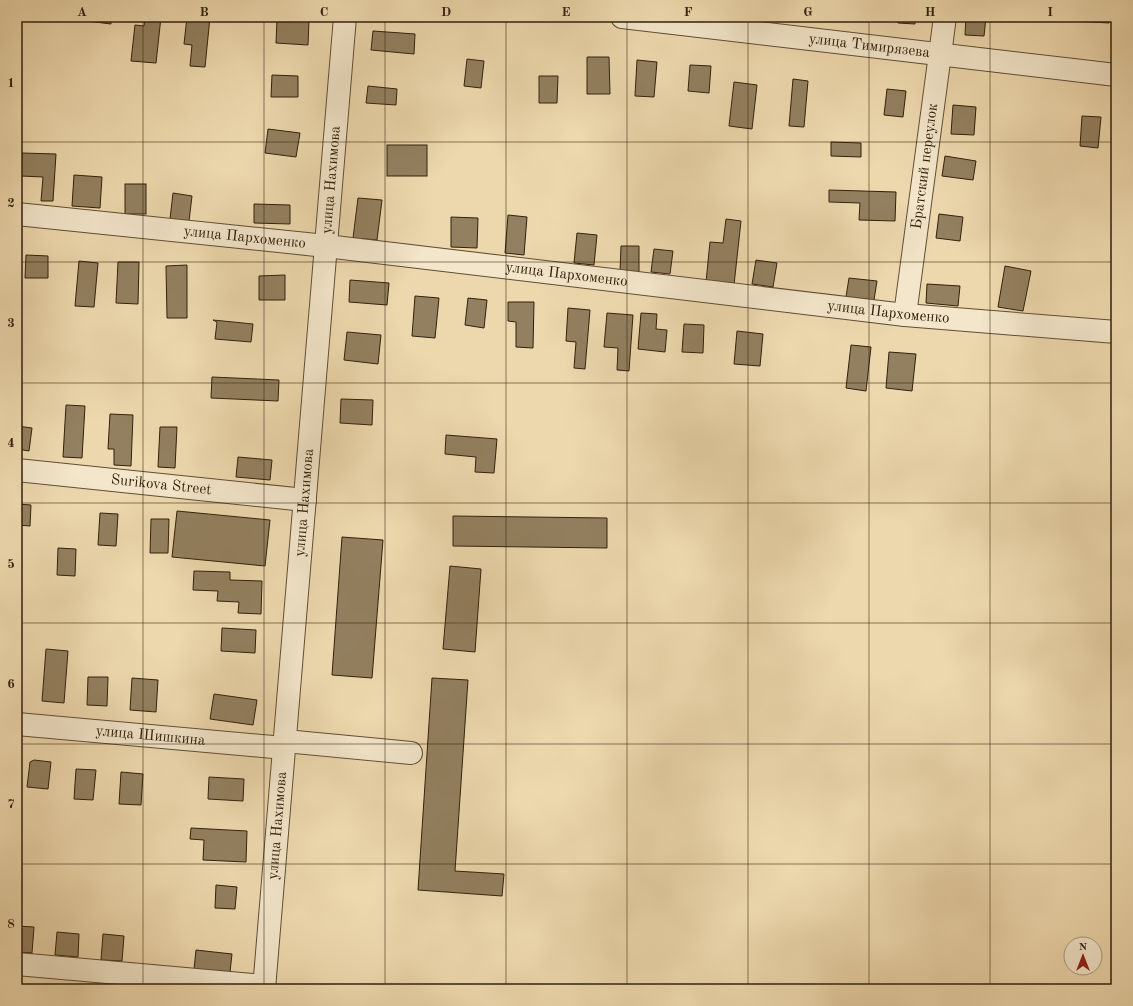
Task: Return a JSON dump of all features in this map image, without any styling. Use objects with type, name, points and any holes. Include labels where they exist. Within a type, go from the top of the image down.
[{"type":"street","name":"улица Нахимова","points":[[265,987],[345,17]]},
{"type":"street","name":"улица Тимирязева","points":[[622,17],[1116,75]]},
{"type":"street","name":"Братский переулок","points":[[906,315],[945,17]]},
{"type":"street","name":"улица Пархоменко","points":[[17,214],[326,246],[906,315],[1116,332]]},
{"type":"street","name":"Surikova Street","points":[[17,470],[305,500]]},
{"type":"street","name":"улица Шишкина","points":[[17,724],[411,753]]},
{"type":"street","points":[[17,964],[265,987]]},
{"type":"building","points":[[40,17],[59,17],[58,21],[40,20]]},
{"type":"building","points":[[87,17],[111,17],[111,24],[87,21]]},
{"type":"building","points":[[145,17],[161,17],[156,63],[131,61],[135,25],[144,26]]},
{"type":"building","points":[[187,17],[210,17],[205,67],[190,66],[192,45],[184,44]]},
{"type":"building","points":[[898,17],[915,17],[915,24],[898,23]]},
{"type":"building","points":[[966,17],[986,17],[984,36],[965,35]]},
{"type":"building","points":[[1075,17],[1110,17],[1109,23],[1074,21]]},
{"type":"building","points":[[277,19],[309,20],[308,45],[276,43]]},
{"type":"building","points":[[373,31],[415,34],[414,54],[371,50]]},
{"type":"building","points":[[587,57],[609,57],[610,94],[587,94]]},
{"type":"building","points":[[467,59],[484,61],[481,88],[464,86]]},
{"type":"building","points":[[637,60],[657,62],[654,97],[635,96]]},
{"type":"building","points":[[690,65],[711,66],[709,93],[688,91]]},
{"type":"building","points":[[272,75],[298,76],[298,97],[271,97]]},
{"type":"building","points":[[539,76],[558,76],[557,103],[539,103]]},
{"type":"building","points":[[793,79],[808,81],[804,127],[789,126]]},
{"type":"building","points":[[734,82],[757,85],[752,129],[729,126]]},
{"type":"building","points":[[368,86],[397,89],[396,105],[366,103]]},
{"type":"building","points":[[887,89],[906,91],[903,117],[884,115]]},
{"type":"building","points":[[953,105],[976,107],[974,135],[951,134]]},
{"type":"building","points":[[1082,116],[1101,117],[1098,148],[1080,146]]},
{"type":"building","points":[[268,129],[300,133],[296,157],[265,153]]},
{"type":"building","points":[[831,142],[861,143],[861,157],[831,156]]},
{"type":"building","points":[[387,145],[427,145],[427,176],[387,176]]},
{"type":"building","points":[[22,153],[56,154],[53,201],[41,201],[43,177],[21,176]]},
{"type":"building","points":[[945,156],[976,161],[973,180],[942,176]]},
{"type":"building","points":[[74,175],[102,177],[100,208],[72,206]]},
{"type":"building","points":[[125,184],[146,184],[146,214],[125,214]]},
{"type":"building","points":[[829,190],[896,192],[895,221],[859,220],[860,203],[829,202]]},
{"type":"building","points":[[173,193],[192,196],[189,221],[170,219]]},
{"type":"building","points":[[358,198],[382,200],[377,240],[353,238]]},
{"type":"building","points":[[254,204],[290,205],[290,224],[254,223]]},
{"type":"building","points":[[939,214],[963,217],[960,241],[936,238]]},
{"type":"building","points":[[508,215],[527,217],[524,255],[505,253]]},
{"type":"building","points":[[451,217],[478,218],[477,248],[451,247]]},
{"type":"building","points":[[726,219],[741,221],[734,285],[706,282],[710,242],[723,243]]},
{"type":"building","points":[[577,233],[597,235],[594,265],[574,263]]},
{"type":"building","points":[[621,246],[639,246],[639,272],[620,271]]},
{"type":"building","points":[[654,249],[673,251],[670,274],[651,272]]},
{"type":"building","points":[[26,255],[48,256],[48,278],[25,278]]},
{"type":"building","points":[[756,260],[777,263],[773,287],[752,284]]},
{"type":"building","points":[[79,261],[98,263],[94,307],[75,306]]},
{"type":"building","points":[[118,262],[139,262],[138,304],[116,303]]},
{"type":"building","points":[[187,265],[187,318],[167,318],[166,266]]},
{"type":"building","points":[[1005,266],[1031,271],[1023,311],[998,307]]},
{"type":"building","points":[[285,275],[285,300],[259,300],[259,276]]},
{"type":"building","points":[[849,278],[877,281],[874,300],[846,297]]},
{"type":"building","points":[[350,280],[389,283],[387,305],[349,302]]},
{"type":"building","points":[[927,284],[960,286],[958,306],[926,303]]},
{"type":"building","points":[[415,296],[439,298],[435,338],[412,336]]},
{"type":"building","points":[[468,298],[487,300],[484,328],[465,325]]},
{"type":"building","points":[[508,302],[534,302],[533,348],[516,347],[516,322],[508,321]]},
{"type":"building","points":[[568,308],[590,310],[585,369],[574,368],[576,342],[566,341]]},
{"type":"building","points":[[607,313],[633,315],[629,371],[617,370],[618,348],[604,347]]},
{"type":"building","points":[[641,313],[657,314],[656,329],[667,330],[665,352],[638,349]]},
{"type":"building","points":[[213,320],[253,324],[251,342],[215,339],[217,322]]},
{"type":"building","points":[[684,324],[704,325],[703,353],[682,352]]},
{"type":"building","points":[[737,331],[763,334],[760,366],[734,364]]},
{"type":"building","points":[[347,332],[381,335],[378,364],[344,360]]},
{"type":"building","points":[[851,345],[871,347],[866,391],[846,388]]},
{"type":"building","points":[[889,352],[916,354],[912,391],[886,388]]},
{"type":"building","points":[[212,377],[279,380],[278,401],[211,398]]},
{"type":"building","points":[[341,399],[373,400],[372,425],[340,423]]},
{"type":"building","points":[[66,405],[85,406],[82,458],[63,457]]},
{"type":"building","points":[[110,414],[133,415],[131,466],[114,465],[114,449],[108,449]]},
{"type":"building","points":[[17,426],[32,428],[29,451],[17,449]]},
{"type":"building","points":[[160,427],[177,427],[175,468],[158,467]]},
{"type":"building","points":[[446,435],[497,439],[494,473],[475,472],[476,457],[445,454]]},
{"type":"building","points":[[238,457],[272,460],[270,480],[236,477]]},
{"type":"building","points":[[17,504],[31,505],[30,526],[17,525]]},
{"type":"building","points":[[177,511],[270,520],[265,566],[172,557]]},
{"type":"building","points":[[100,513],[118,514],[116,546],[98,545]]},
{"type":"building","points":[[453,516],[607,518],[607,548],[453,546]]},
{"type":"building","points":[[151,519],[169,519],[168,553],[150,553]]},
{"type":"building","points":[[342,537],[383,540],[372,678],[332,675]]},
{"type":"building","points":[[58,548],[76,549],[75,576],[57,575]]},
{"type":"building","points":[[450,566],[481,569],[475,652],[443,649]]},
{"type":"building","points":[[194,571],[230,572],[230,580],[262,581],[261,614],[238,613],[239,602],[217,601],[218,591],[193,590]]},
{"type":"building","points":[[222,628],[256,630],[255,653],[221,651]]},
{"type":"building","points":[[46,649],[68,651],[64,703],[42,701]]},
{"type":"building","points":[[88,677],[108,677],[107,706],[87,705]]},
{"type":"building","points":[[132,678],[158,680],[156,712],[130,710]]},
{"type":"building","points":[[432,678],[468,680],[455,871],[504,874],[502,896],[418,890]]},
{"type":"building","points":[[214,694],[257,700],[253,725],[210,719]]},
{"type":"building","points":[[34,760],[51,762],[48,789],[27,787],[30,762]]},
{"type":"building","points":[[76,769],[96,770],[93,800],[74,799]]},
{"type":"building","points":[[121,772],[143,774],[141,805],[119,804]]},
{"type":"building","points":[[209,777],[244,779],[243,801],[208,799]]},
{"type":"building","points":[[191,828],[247,831],[246,862],[203,860],[204,840],[190,839]]},
{"type":"building","points":[[216,885],[237,887],[235,909],[215,908]]},
{"type":"building","points":[[17,926],[34,927],[32,953],[17,952]]},
{"type":"building","points":[[57,932],[79,934],[78,957],[55,955]]},
{"type":"building","points":[[103,934],[124,936],[122,961],[101,960]]},
{"type":"building","points":[[196,950],[232,954],[230,972],[194,969]]}]
